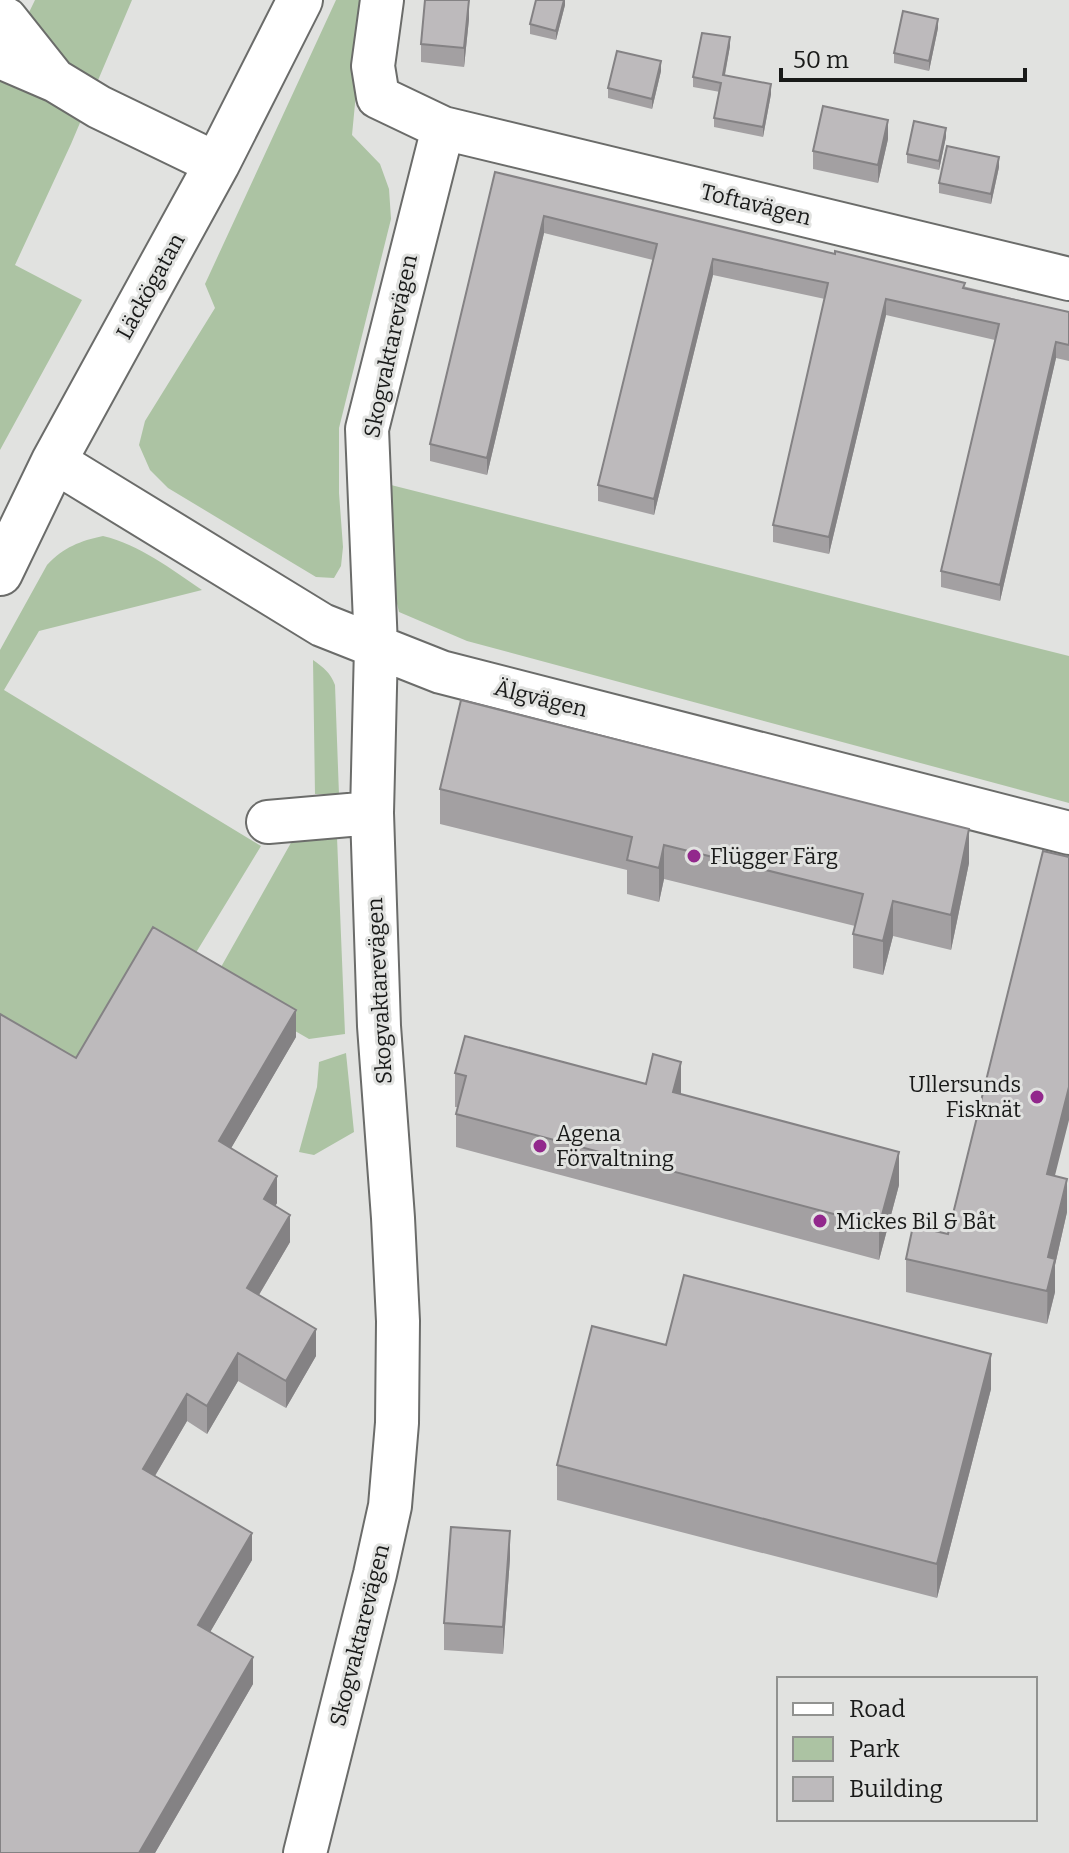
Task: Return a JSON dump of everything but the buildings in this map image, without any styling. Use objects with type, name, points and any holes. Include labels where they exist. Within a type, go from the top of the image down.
[{"type":"main road","name":"Läckögatan","points":[[0,573],[54,461],[217,164],[300,0]]},
{"type":"street","points":[[382,0],[373,66],[378,97],[443,128]]},
{"type":"street","points":[[0,17],[6,19],[56,81]]},
{"type":"street","points":[[0,57],[56,81],[99,107],[217,164]]},
{"type":"street","name":"Toftavägen","points":[[443,128],[1069,279]]},
{"type":"street","name":"Skogvaktarevägen","points":[[305,1853],[390,1506],[397,1423],[398,1321],[379,1026],[372,813],[376,647],[367,429],[443,128]]},
{"type":"street","name":"Älgvägen","points":[[54,461],[322,625],[441,672],[1069,833]]},
{"type":"street","points":[[268,822],[372,813]]},
{"type":"green space","points":[[35,0],[132,0],[15,265],[82,300],[0,450],[0,72]]},
{"type":"green space","points":[[336,0],[365,0],[352,135],[380,164],[389,189],[391,219],[339,428],[343,547],[341,566],[334,578],[316,577],[168,488],[150,470],[139,445],[145,421],[215,308],[205,284]]},
{"type":"green space","points":[[391,485],[1069,656],[1069,803],[467,641],[399,612],[390,574]]},
{"type":"green space","points":[[103,536],[142,552],[202,590],[39,631],[4,690],[261,846],[186,969],[137,1077],[0,1036],[0,650],[47,565],[73,546]]},
{"type":"green space","points":[[313,660],[326,671],[335,685],[339,795],[315,794]]},
{"type":"green space","points":[[302,834],[337,837],[345,1034],[309,1039],[212,983],[292,841]]},
{"type":"green space","points":[[346,1053],[354,1132],[314,1155],[299,1152],[317,1087],[319,1062]]},
{"type":"place","name":"Flügger Färg","points":[[694,856]]},
{"type":"place","name":"Ullersunds Fisknät","points":[[1037,1097]]},
{"type":"place","name":"Agena Förvaltning","points":[[540,1146]]},
{"type":"place","name":"Mickes Bil & Båt","points":[[820,1221]]}]
